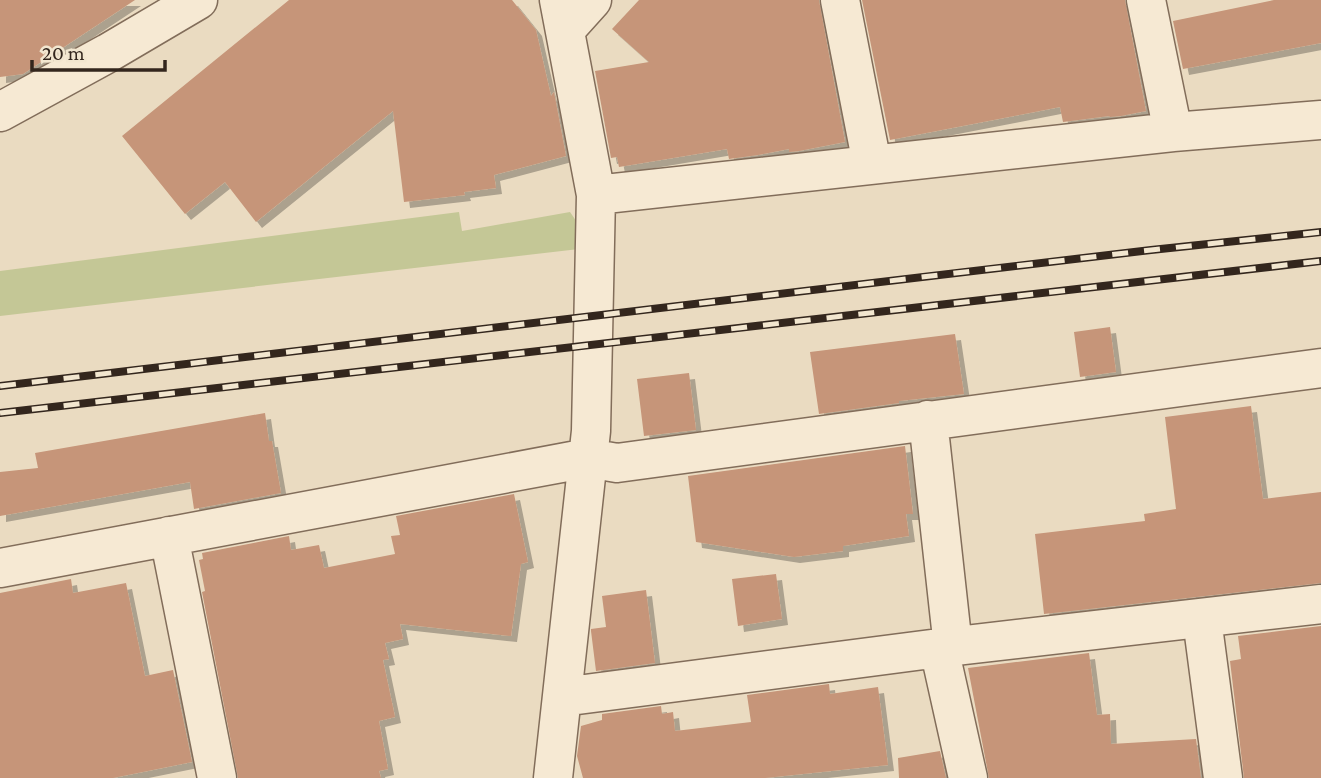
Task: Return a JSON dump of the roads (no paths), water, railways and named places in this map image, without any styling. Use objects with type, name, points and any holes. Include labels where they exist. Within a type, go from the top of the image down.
[{"type":"street","points":[[0,112],[198,0]]},
{"type":"street","points":[[553,778],[591,431],[596,195],[562,15],[592,0]]},
{"type":"street","points":[[840,0],[872,164]]},
{"type":"street","points":[[1146,0],[1173,132]]},
{"type":"street","points":[[596,195],[1173,132],[1321,120]]},
{"type":"street","points":[[0,568],[588,458],[617,463],[1321,368]]},
{"type":"street","points":[[928,420],[946,648],[968,778]]},
{"type":"street","points":[[169,536],[216,778]]},
{"type":"street","points":[[562,697],[1321,604]]},
{"type":"street","points":[[1202,619],[1223,778]]},
{"type":"railway","points":[[0,386],[1321,232]]},
{"type":"railway","points":[[0,413],[1321,261]]}]
